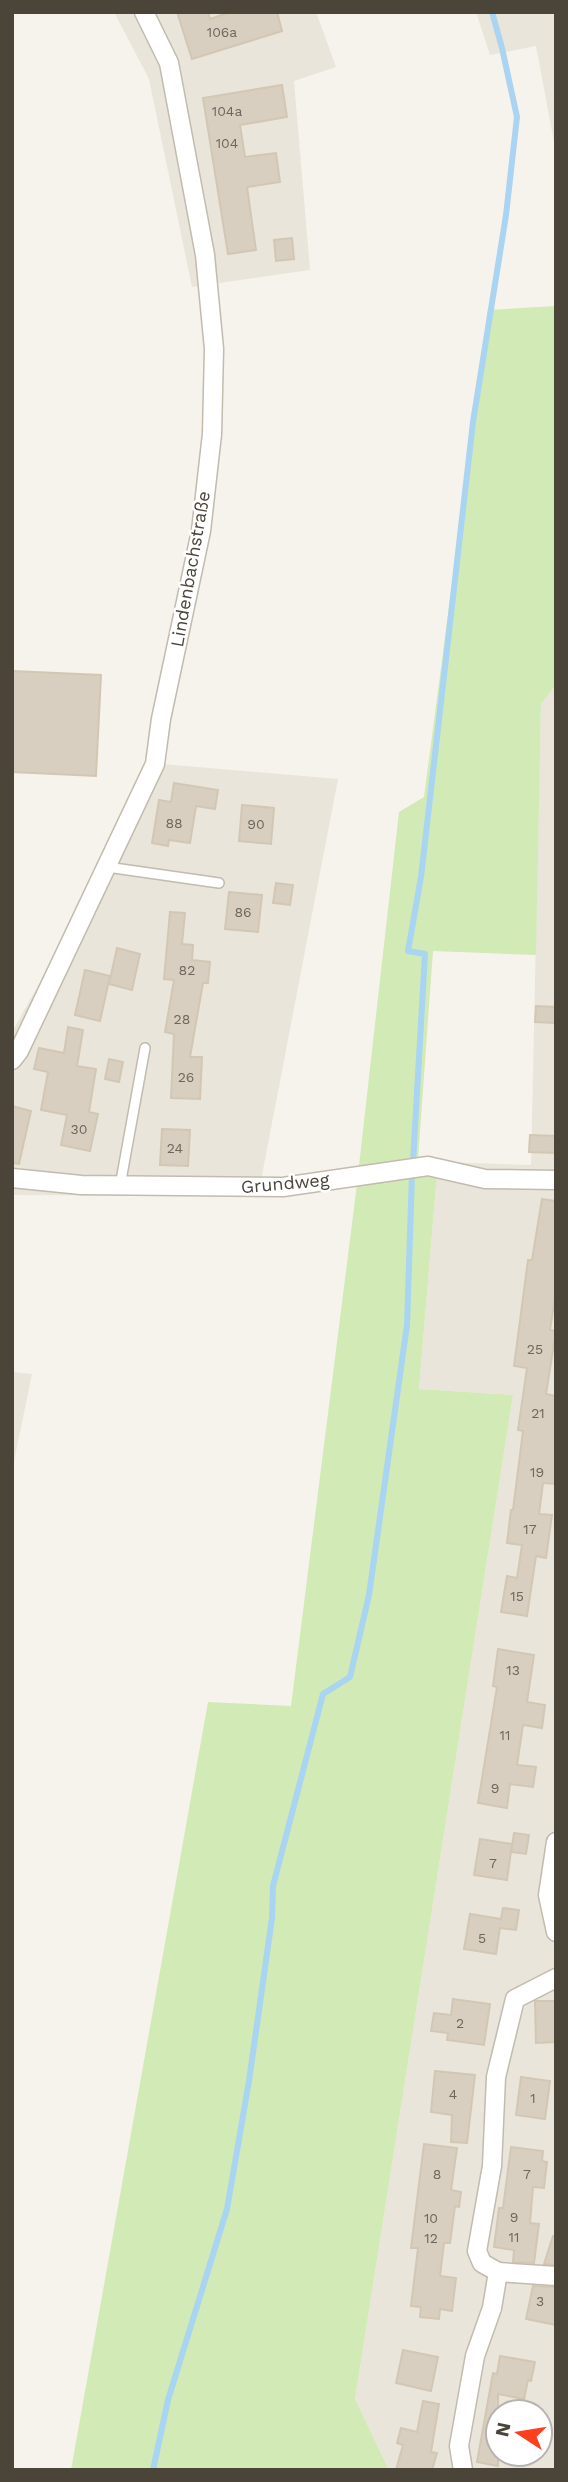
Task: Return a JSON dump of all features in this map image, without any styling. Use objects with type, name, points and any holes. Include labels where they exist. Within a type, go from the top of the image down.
[{"type":"street","name":"Lindenbachstraße","points":[[12,1060],[19,1051],[155,764],[201,531],[212,433],[214,349],[205,256],[169,63],[144,12]]},
{"type":"street","name":"Grundweg","points":[[12,1178],[120,1186],[282,1187],[428,1166],[485,1179],[556,1180]]},
{"type":"street","points":[[556,1842],[548,1895],[556,1932]]},
{"type":"street","points":[[556,1978],[515,1998],[496,2077],[492,2166],[477,2251],[482,2263],[498,2272],[556,2276]]},
{"type":"street","points":[[463,2470],[458,2446],[475,2356],[492,2308],[498,2272]]},
{"type":"lane","points":[[107,867],[219,883]]},
{"type":"lane","points":[[120,1186],[145,1048]]},
{"type":"shaded area","points":[[114,12],[316,12],[336,67],[294,81],[310,270],[192,287],[149,79]]},
{"type":"shaded area","points":[[476,12],[556,12],[556,153],[536,46],[490,55]]},
{"type":"shaded area","points":[[556,685],[556,2470],[389,2470],[355,2399],[513,1395],[419,1389],[438,1162],[531,1165],[541,704]]},
{"type":"shaded area","points":[[162,764],[338,779],[258,1196],[12,1195],[12,1032]]},
{"type":"shaded area","points":[[12,1372],[32,1374],[12,1471]]},
{"type":"green space","points":[[556,306],[556,685],[541,704],[536,955],[433,951],[418,1159],[438,1162],[419,1389],[513,1395],[355,2399],[389,2470],[71,2470],[208,1702],[291,1706],[356,1192],[399,812],[424,797],[488,310]]},
{"type":"building","points":[[177,12],[208,12],[210,19],[231,12],[277,12],[282,31],[192,59]]},
{"type":"building","points":[[282,85],[287,117],[240,125],[245,157],[276,153],[280,182],[247,187],[256,250],[228,254],[203,98]]},
{"type":"building","points":[[292,238],[294,259],[276,261],[274,240]]},
{"type":"building","points":[[12,671],[101,675],[96,776],[12,772]]},
{"type":"building","points":[[174,783],[218,790],[215,809],[196,806],[190,843],[169,840],[168,846],[152,843],[159,800],[171,802]]},
{"type":"building","points":[[242,805],[274,808],[271,844],[239,841]]},
{"type":"building","points":[[276,883],[293,885],[290,905],[273,903]]},
{"type":"building","points":[[229,892],[262,895],[258,932],[225,929]]},
{"type":"building","points":[[170,912],[185,913],[182,944],[193,945],[192,960],[210,962],[208,983],[203,983],[190,1057],[202,1057],[200,1099],[171,1098],[174,1034],[165,1032],[174,980],[164,979]]},
{"type":"building","points":[[117,948],[140,954],[132,990],[109,984]]},
{"type":"building","points":[[85,970],[110,976],[100,1021],[75,1015]]},
{"type":"building","points":[[536,1006],[556,1007],[556,1023],[535,1022]]},
{"type":"building","points":[[68,1027],[83,1030],[77,1066],[96,1069],[89,1112],[98,1114],[90,1151],[61,1145],[67,1115],[41,1110],[48,1072],[34,1069],[39,1048],[64,1053]]},
{"type":"building","points":[[109,1059],[123,1062],[119,1082],[105,1079]]},
{"type":"building","points":[[12,1106],[31,1111],[19,1164],[12,1163]]},
{"type":"building","points":[[162,1129],[190,1130],[188,1166],[160,1165]]},
{"type":"building","points":[[530,1135],[556,1136],[556,1153],[529,1152]]},
{"type":"building","points":[[542,1199],[556,1201],[556,1291],[550,1330],[556,1331],[546,1394],[556,1396],[556,1484],[543,1483],[539,1514],[552,1515],[546,1558],[536,1556],[527,1616],[501,1612],[507,1576],[517,1578],[522,1545],[507,1543],[523,1431],[518,1430],[527,1368],[514,1366],[528,1260],[532,1260]]},
{"type":"building","points":[[498,1649],[534,1655],[527,1702],[545,1705],[542,1728],[523,1725],[517,1765],[536,1767],[533,1787],[510,1784],[507,1808],[478,1803],[497,1687],[493,1686]]},
{"type":"building","points":[[514,1833],[529,1835],[526,1854],[511,1852]]},
{"type":"building","points":[[480,1839],[512,1844],[507,1880],[474,1875]]},
{"type":"building","points":[[503,1908],[519,1910],[516,1930],[500,1928],[496,1954],[464,1949],[470,1914],[501,1919]]},
{"type":"building","points":[[453,1999],[490,2004],[484,2045],[447,2040],[448,2033],[431,2031],[434,2013],[451,2015]]},
{"type":"building","points":[[535,2001],[556,2001],[556,2042],[536,2043]]},
{"type":"building","points":[[435,2071],[475,2075],[467,2143],[451,2142],[452,2115],[431,2112]]},
{"type":"building","points":[[521,2077],[550,2081],[545,2119],[516,2115]]},
{"type":"building","points":[[424,2144],[457,2148],[451,2190],[461,2192],[459,2207],[455,2206],[450,2243],[444,2243],[440,2276],[456,2278],[452,2311],[440,2309],[439,2319],[420,2317],[421,2307],[411,2306],[418,2248],[411,2248]]},
{"type":"building","points":[[511,2147],[543,2151],[542,2161],[547,2162],[544,2188],[533,2187],[530,2223],[539,2224],[534,2263],[513,2262],[514,2250],[494,2247],[499,2208],[503,2208]]},
{"type":"building","points":[[553,2236],[556,2236],[556,2265],[544,2264]]},
{"type":"building","points":[[533,2286],[556,2287],[556,2325],[526,2319]]},
{"type":"building","points":[[403,2350],[438,2357],[431,2391],[396,2383]]},
{"type":"building","points":[[500,2356],[535,2362],[524,2398],[498,2394],[498,2398],[489,2398],[493,2373],[497,2374]]},
{"type":"building","points":[[423,2401],[439,2404],[431,2452],[437,2453],[432,2470],[396,2470],[403,2445],[397,2443],[401,2428],[417,2432]]},
{"type":"building","points":[[484,2423],[484,2463],[477,2462]]},
{"type":"waterway","points":[[413,1162],[425,954],[408,951],[421,877],[473,422],[506,215],[517,117],[492,12]]},
{"type":"waterway","points":[[153,2470],[168,2400],[227,2209],[249,2081],[272,1918],[273,1886],[323,1694],[350,1677],[369,1595],[407,1325],[412,1175]]}]
